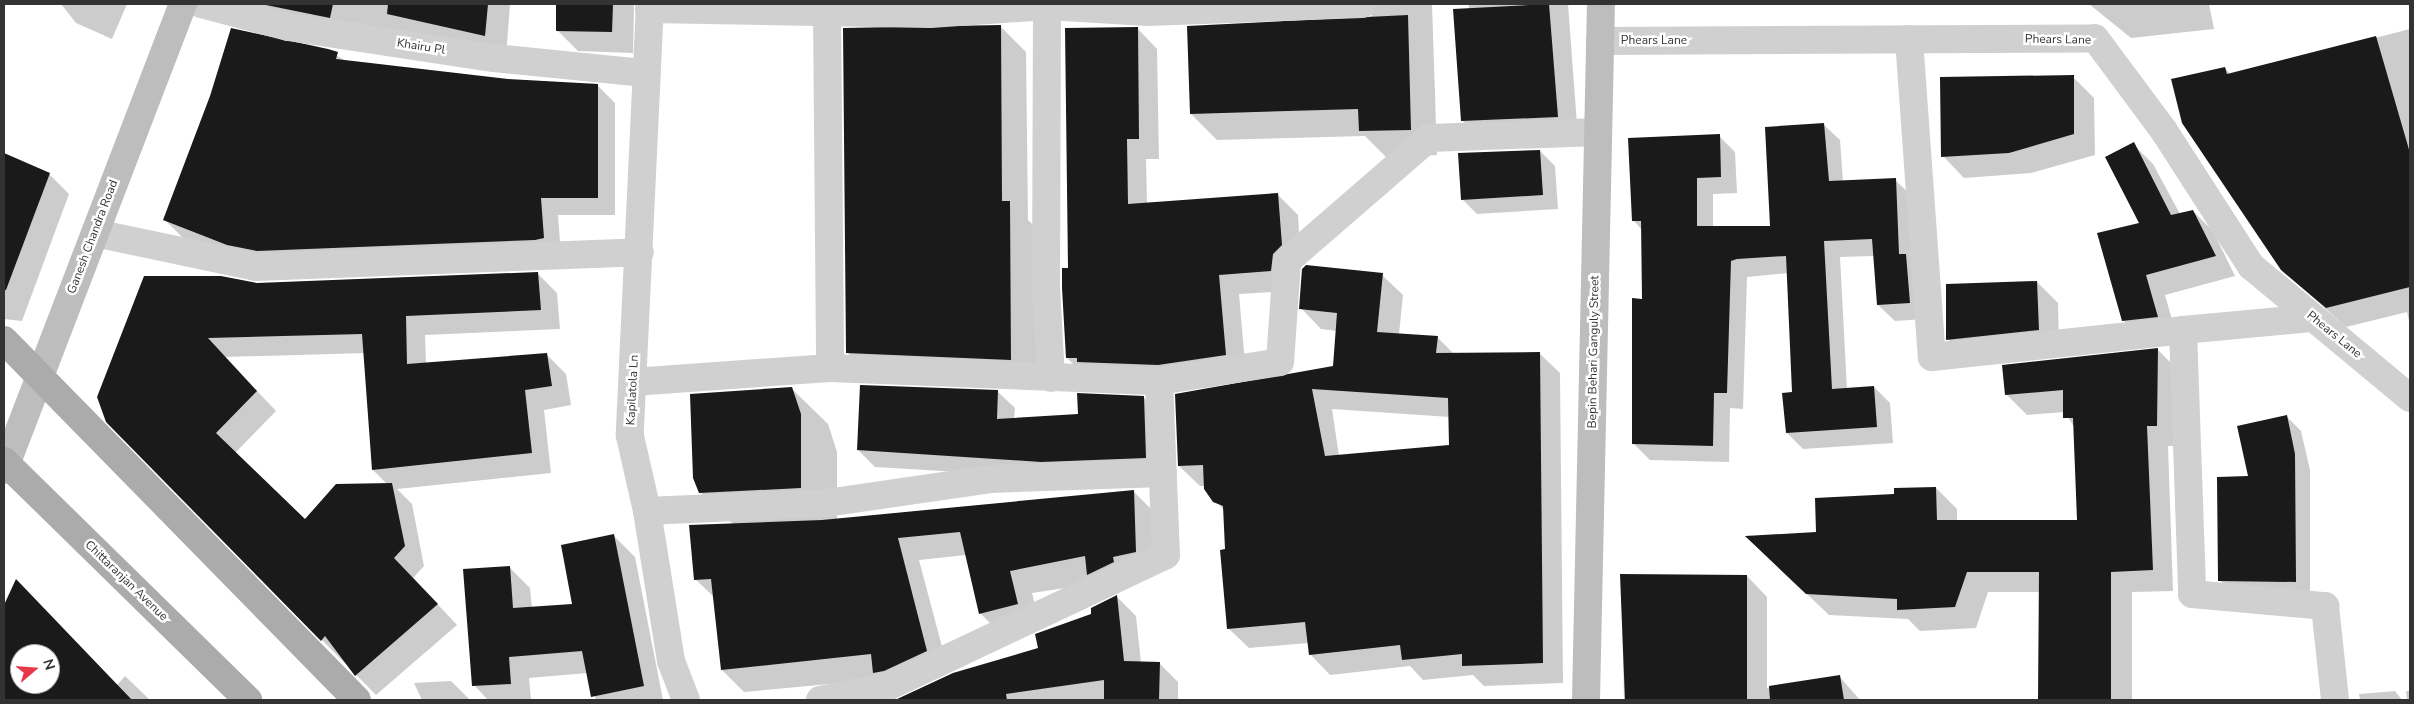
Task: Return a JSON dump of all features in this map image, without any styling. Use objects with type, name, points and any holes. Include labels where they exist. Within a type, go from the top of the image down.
[{"type":"main road","name":"Ganesh Chandra Road","points":[[5,465],[183,4]]},
{"type":"main road","name":"Bepin Behari Ganguly Street","points":[[1586,700],[1601,4]]},
{"type":"main road","points":[[4,340],[358,700]]},
{"type":"main road","name":"Chittaranjan Avenue","points":[[5,465],[248,700]]},
{"type":"street","name":"Khairu Pl","points":[[201,4],[288,27],[494,58],[645,73]]},
{"type":"street","points":[[650,6],[828,9],[930,14],[1047,6],[1147,12],[1362,4]]},
{"type":"street","name":"Kapilatola Ln","points":[[650,6],[645,73],[640,252],[630,436],[647,511],[671,662],[686,700]]},
{"type":"street","points":[[1047,6],[1046,288],[1051,378]]},
{"type":"street","points":[[828,9],[830,368]]},
{"type":"street","name":"Phears Lane","points":[[1600,41],[2096,38],[2164,131],[2251,266],[2410,398]]},
{"type":"street","points":[[1909,39],[1932,357],[2313,318]]},
{"type":"street","points":[[633,382],[830,368],[1159,381],[1280,362],[1287,261],[1429,138],[1598,132]]},
{"type":"street","points":[[95,233],[256,267],[640,252]]},
{"type":"street","points":[[2183,330],[2192,594],[2325,606],[2335,700]]},
{"type":"street","points":[[820,700],[889,686],[1166,555],[1159,381]]},
{"type":"street","points":[[647,511],[826,502],[990,479],[1163,473]]},
{"type":"building","points":[[261,4],[333,4],[330,18]]},
{"type":"building","points":[[388,4],[488,4],[485,36],[387,14]]},
{"type":"building","points":[[556,4],[613,4],[612,32],[556,31]]},
{"type":"building","points":[[1549,4],[1558,117],[1461,121],[1453,9]]},
{"type":"building","points":[[1408,15],[1411,130],[1359,131],[1358,109],[1190,114],[1187,26]]},
{"type":"building","points":[[1001,25],[1002,201],[1010,201],[1011,360],[846,353],[843,28]]},
{"type":"building","points":[[1138,27],[1139,139],[1127,139],[1128,204],[1278,193],[1282,245],[1273,254],[1271,271],[1219,275],[1226,355],[1158,365],[1077,362],[1077,358],[1066,358],[1062,288],[1062,268],[1068,268],[1065,28]]},
{"type":"building","points":[[231,28],[328,49],[338,52],[336,59],[508,79],[598,84],[598,198],[541,198],[544,238],[535,240],[257,251],[227,245],[163,220],[210,96]]},
{"type":"building","points":[[2376,36],[2410,153],[2410,287],[2326,308],[2281,270],[2182,123],[2171,79],[2225,67],[2227,74]]},
{"type":"building","points":[[2074,75],[2074,134],[2009,153],[1941,157],[1940,77]]},
{"type":"building","points":[[1824,123],[1829,181],[1896,178],[1899,254],[1906,254],[1910,303],[1877,305],[1872,239],[1824,241],[1832,389],[1874,386],[1877,427],[1786,433],[1782,393],[1792,392],[1786,256],[1737,259],[1731,261],[1727,393],[1714,393],[1713,446],[1632,444],[1632,298],[1642,299],[1641,221],[1632,221],[1628,138],[1720,134],[1721,177],[1697,178],[1697,226],[1770,226],[1765,127]]},
{"type":"building","points":[[2134,142],[2171,215],[2193,210],[2216,256],[2146,275],[2158,317],[2122,321],[2097,233],[2139,223],[2105,157]]},
{"type":"building","points":[[1540,150],[1543,195],[1461,200],[1458,153]]},
{"type":"building","points":[[4,153],[50,173],[6,290],[4,290]]},
{"type":"building","points":[[1306,265],[1383,273],[1377,332],[1438,336],[1436,353],[1540,352],[1543,663],[1462,666],[1462,654],[1402,660],[1400,645],[1309,655],[1305,622],[1227,629],[1220,550],[1225,549],[1223,506],[1213,502],[1204,489],[1203,465],[1178,466],[1175,394],[1333,366],[1337,313],[1299,309],[1302,269]],"holes":[[[1312,389],[1448,398],[1449,445],[1325,456]]]},
{"type":"building","points":[[538,272],[541,310],[406,316],[407,364],[547,353],[552,386],[525,390],[532,453],[372,470],[362,334],[208,338],[257,391],[216,433],[305,519],[336,484],[392,483],[405,546],[394,558],[438,604],[355,676],[325,636],[321,641],[106,422],[97,397],[144,276],[221,276],[257,283]]},
{"type":"building","points":[[2037,281],[2039,330],[1946,340],[1946,284]]},
{"type":"building","points":[[2158,348],[2157,426],[2147,426],[2153,570],[2111,572],[2111,700],[2038,700],[2039,572],[1967,572],[1955,607],[1897,610],[1897,599],[1806,594],[1745,536],[1816,532],[1815,498],[1894,494],[1894,488],[1936,487],[1937,520],[2077,520],[2073,418],[2063,418],[2063,390],[2005,395],[2002,365]]},
{"type":"building","points":[[860,385],[998,390],[997,419],[1078,414],[1077,393],[1144,396],[1146,458],[1041,462],[857,450]]},
{"type":"building","points":[[792,387],[801,414],[801,488],[699,493],[693,478],[690,394]]},
{"type":"building","points":[[2287,415],[2295,454],[2296,582],[2218,581],[2217,477],[2248,476],[2237,426]]},
{"type":"building","points":[[1134,490],[1136,552],[1113,557],[1114,562],[1087,575],[1085,556],[1010,571],[1018,604],[979,614],[960,532],[898,538],[927,651],[884,671],[873,673],[871,654],[721,670],[711,579],[694,580],[689,525],[822,520]]},
{"type":"building","points":[[614,534],[644,686],[591,697],[582,651],[509,657],[511,684],[472,686],[463,569],[510,566],[513,608],[572,604],[561,545]]},
{"type":"building","points":[[1620,574],[1747,575],[1747,700],[1625,700]]},
{"type":"building","points":[[16,579],[132,700],[4,700],[4,605]]},
{"type":"building","points":[[1117,595],[1124,661],[1160,662],[1159,700],[1104,700],[1104,680],[1006,694],[1007,700],[895,700],[953,673],[1038,648],[1035,634],[1091,614],[1091,608]]},
{"type":"building","points":[[1840,675],[1844,700],[1770,700],[1769,686]]}]
